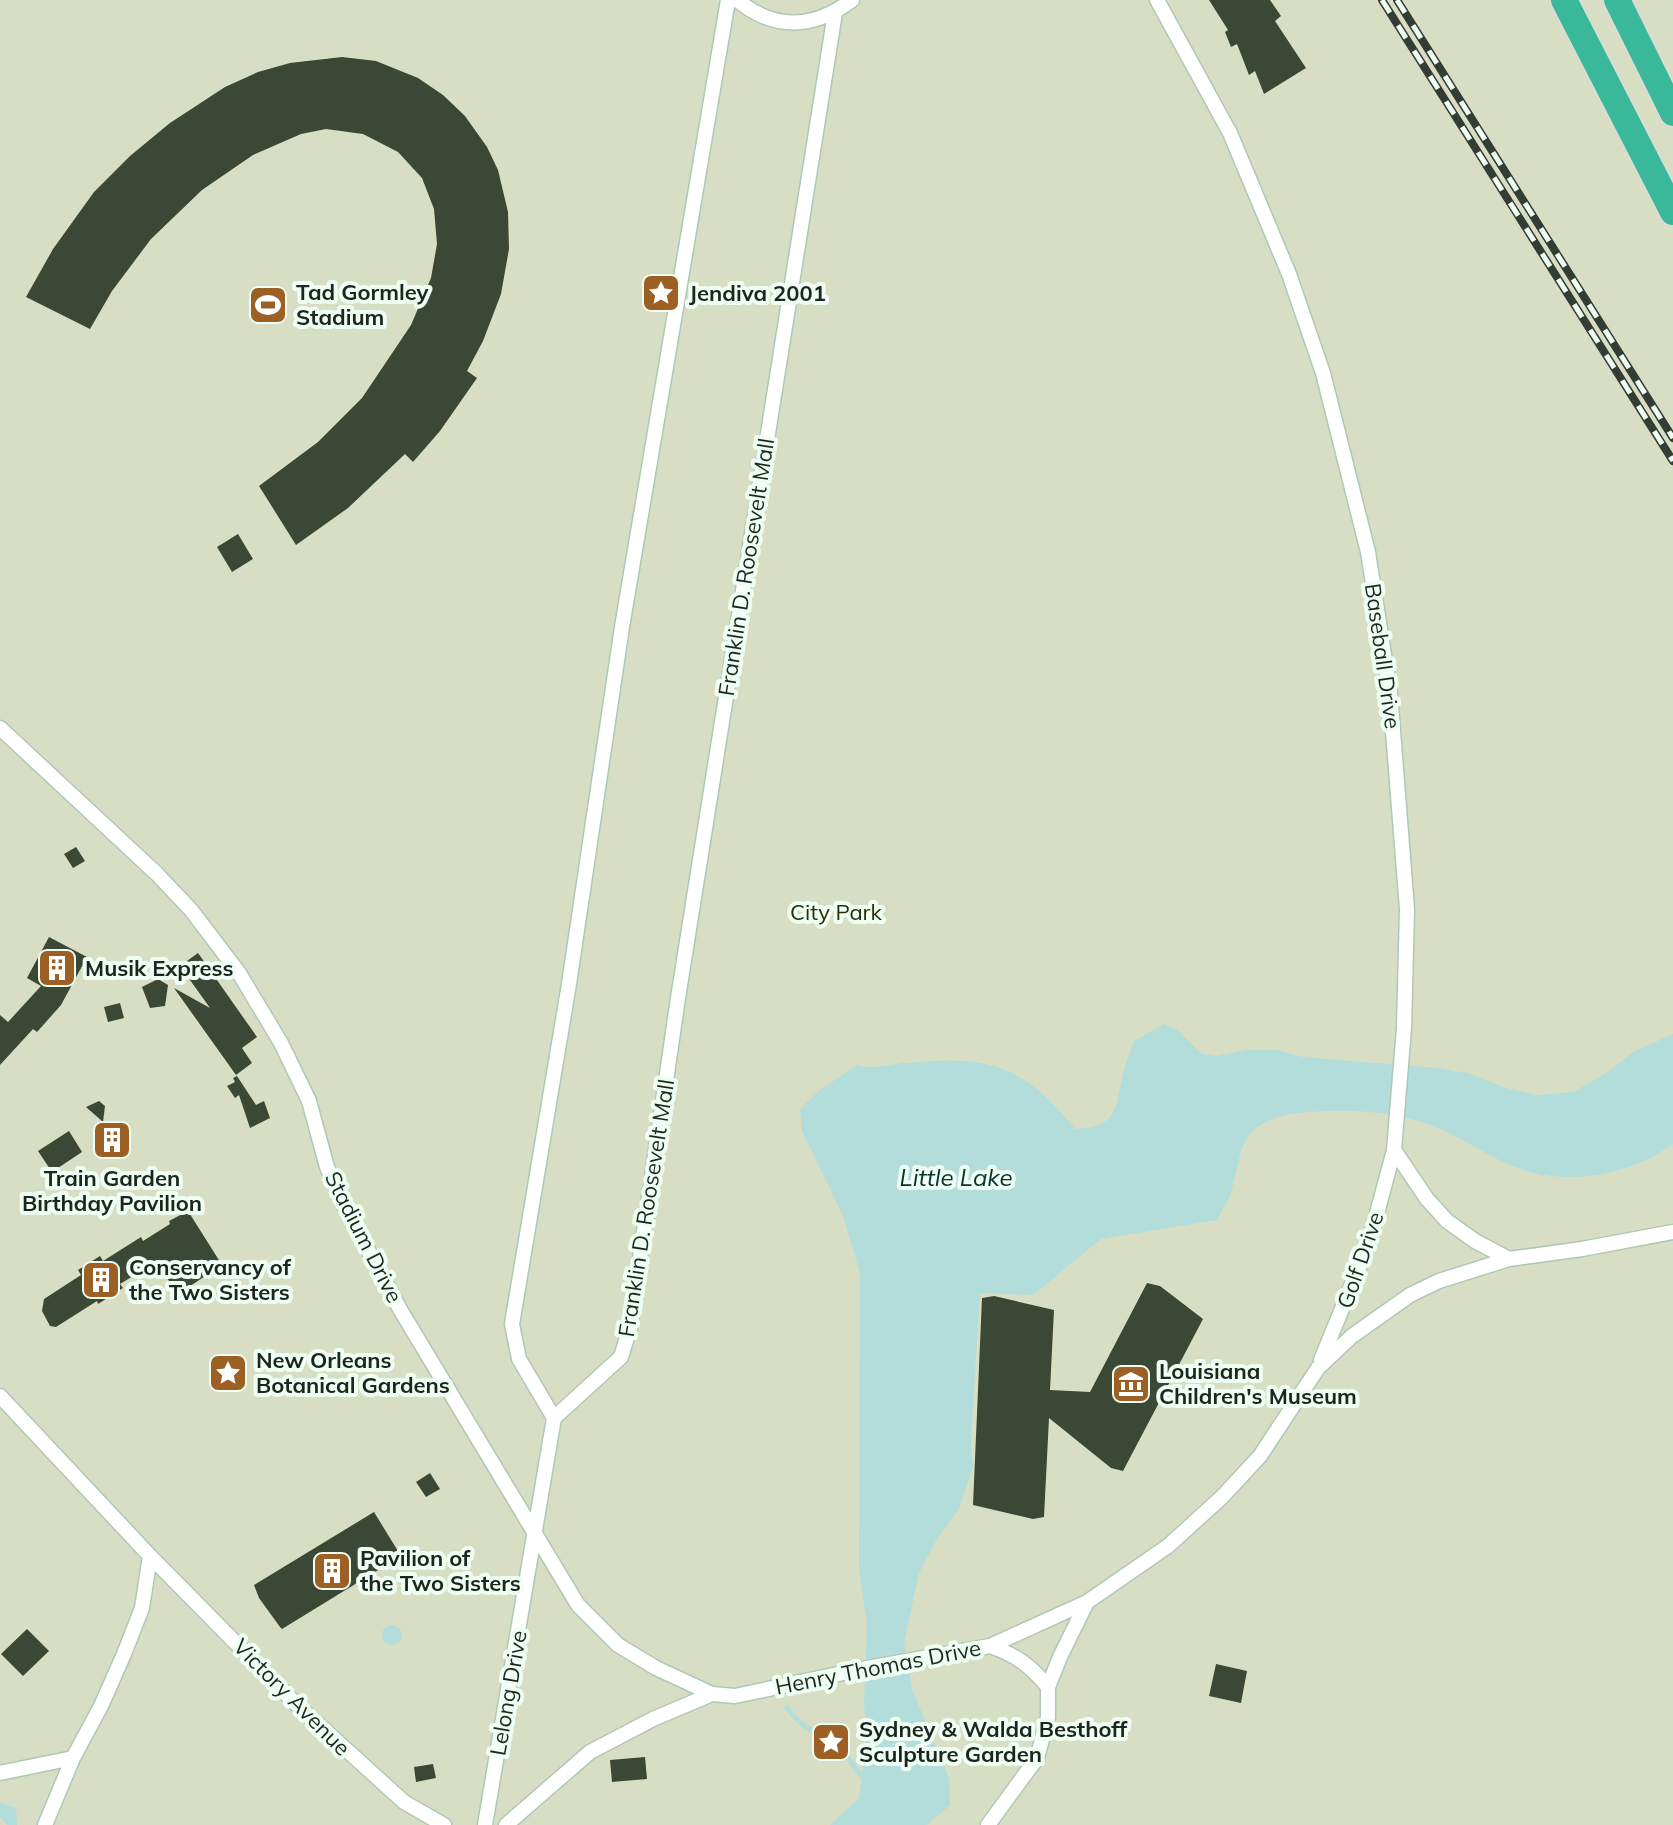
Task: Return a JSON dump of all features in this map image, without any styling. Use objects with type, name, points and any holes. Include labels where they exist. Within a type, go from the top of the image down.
[{"type":"highway","points":[[1564,0],[1673,212]]},
{"type":"highway","points":[[1617,0],[1673,113]]},
{"type":"street","points":[[554,1418],[519,1359],[512,1324],[569,984],[622,627],[728,0]]},
{"type":"street","points":[[737,0],[752,12],[779,22],[807,23],[835,13],[852,0]]},
{"type":"street","name":"Baseball Drive","points":[[1157,0],[1230,133],[1289,274],[1323,373],[1361,524],[1390,693],[1407,909],[1404,1028],[1394,1150]]},
{"type":"street","name":"Franklin D. Roosevelt Mall","points":[[554,1418],[621,1357],[630,1328],[678,998],[835,13]]},
{"type":"street","name":"Stadium Drive","points":[[0,728],[157,874],[191,910],[239,973],[263,1010],[309,1101],[327,1167],[343,1204],[401,1311],[578,1605],[618,1645],[656,1668],[712,1694]]},
{"type":"street","points":[[1394,1150],[1427,1199],[1447,1221],[1475,1241],[1509,1259]]},
{"type":"street","name":"Golf Drive","points":[[1318,1368],[1369,1243],[1394,1150]]},
{"type":"street","name":"Henry Thomas Drive","points":[[506,1825],[590,1752],[653,1719],[712,1694],[735,1696],[990,1646],[1087,1602],[1168,1546],[1222,1497],[1260,1456],[1318,1368],[1352,1336],[1410,1295],[1439,1281],[1509,1259],[1597,1247],[1673,1232]]},
{"type":"street","name":"Victory Avenue","points":[[0,1396],[150,1556],[296,1704],[404,1802],[444,1825]]},
{"type":"street","name":"Lelong Drive","points":[[485,1825],[554,1418]]},
{"type":"street","points":[[45,1825],[73,1758],[101,1706],[142,1608],[150,1556]]},
{"type":"street","points":[[988,1825],[1037,1758],[1048,1717],[1048,1687],[1087,1602]]},
{"type":"street","points":[[990,1646],[1011,1653],[1029,1665],[1048,1687]]},
{"type":"street","points":[[0,1773],[73,1758]]},
{"type":"green space","name":"City Park","points":[[0,0],[1673,0],[1673,1825],[0,1825]]},
{"type":"water","name":"Little Lake","points":[[1164,1024],[1177,1030],[1202,1054],[1215,1056],[1247,1050],[1277,1050],[1303,1057],[1437,1068],[1467,1073],[1506,1088],[1537,1095],[1574,1092],[1635,1051],[1673,1034],[1673,1144],[1620,1170],[1561,1177],[1523,1170],[1437,1128],[1410,1119],[1338,1111],[1285,1115],[1269,1120],[1249,1135],[1240,1155],[1231,1193],[1217,1220],[1101,1239],[1033,1295],[980,1293],[971,1439],[973,1466],[959,1509],[937,1539],[919,1573],[904,1643],[912,1689],[949,1778],[950,1805],[927,1825],[830,1825],[859,1798],[867,1734],[864,1703],[867,1623],[859,1570],[860,1273],[843,1216],[802,1131],[800,1109],[821,1089],[857,1065],[875,1067],[959,1061],[1001,1068],[1020,1077],[1056,1107],[1075,1129],[1089,1127],[1107,1120],[1116,1106],[1134,1041]]},
{"type":"water","points":[[392,1625],[399,1628],[402,1635],[399,1642],[392,1645],[385,1642],[382,1635],[385,1628]]},
{"type":"water","points":[[0,1802],[16,1808],[17,1825],[7,1825],[0,1817]]},
{"type":"building","points":[[1209,0],[1270,0],[1281,16],[1275,21],[1306,68],[1264,94],[1255,71],[1249,75],[1237,44],[1231,47],[1225,32],[1228,30]]},
{"type":"building","points":[[342,57],[376,61],[418,78],[443,95],[465,116],[487,147],[498,170],[508,212],[509,249],[501,294],[483,341],[467,371],[477,378],[440,431],[413,462],[405,454],[348,508],[296,545],[259,486],[318,442],[362,398],[411,325],[431,278],[437,244],[434,209],[422,178],[398,152],[363,134],[326,129],[301,134],[253,155],[202,190],[151,239],[112,291],[90,329],[26,297],[53,249],[94,192],[130,156],[170,123],[225,87],[258,72],[290,63]]},
{"type":"building","points":[[238,534],[253,559],[232,572],[217,547]]},
{"type":"building","points":[[76,847],[85,861],[73,868],[64,854]]},
{"type":"building","points":[[49,937],[87,957],[61,1005],[37,1032],[33,1029],[0,1065],[0,1015],[8,1022],[41,986],[27,978]]},
{"type":"building","points":[[198,953],[257,1037],[242,1048],[252,1063],[236,1075],[174,988],[210,1008],[180,966]]},
{"type":"building","points":[[158,979],[168,985],[165,1006],[150,1008],[142,987]]},
{"type":"building","points":[[120,1003],[124,1018],[108,1022],[104,1007]]},
{"type":"building","points":[[237,1076],[256,1105],[264,1101],[270,1118],[250,1128],[239,1095],[235,1098],[227,1086],[235,1082],[233,1078]]},
{"type":"building","points":[[99,1101],[105,1106],[103,1122],[86,1107]]},
{"type":"building","points":[[69,1131],[82,1152],[52,1172],[38,1151]]},
{"type":"building","points":[[188,1211],[222,1265],[178,1294],[156,1262],[120,1284],[123,1288],[98,1304],[97,1301],[56,1327],[50,1326],[42,1311],[44,1299],[81,1275],[78,1270],[100,1256],[103,1261],[141,1237],[143,1241]]},
{"type":"building","points":[[1147,1283],[1160,1286],[1203,1319],[1123,1471],[1111,1468],[1049,1418],[1044,1517],[1033,1519],[973,1505],[982,1298],[994,1296],[1054,1310],[1050,1390],[1090,1392]]},
{"type":"building","points":[[430,1473],[440,1489],[426,1497],[416,1482]]},
{"type":"building","name":"Pavilion of the Two Sisters","points":[[374,1512],[401,1556],[282,1629],[259,1598],[254,1585]]},
{"type":"building","points":[[27,1629],[49,1651],[23,1676],[1,1654]]},
{"type":"building","points":[[1216,1664],[1247,1671],[1241,1703],[1209,1696]]},
{"type":"building","points":[[645,1757],[647,1779],[612,1782],[610,1760]]},
{"type":"building","points":[[433,1764],[436,1778],[416,1782],[414,1767]]},
{"type":"waterway","points":[[787,1707],[804,1725],[842,1750],[863,1777]]},
{"type":"railway","points":[[1382,0],[1673,461]]},
{"type":"railway","points":[[1397,0],[1673,438]]},
{"type":"place","name":"Jendiva 2001","points":[[661,293]]},
{"type":"place","name":"Tad Gormley Stadium","points":[[268,305]]},
{"type":"place","name":"Musik Express","points":[[57,968]]},
{"type":"place","name":"Train Garden Birthday Pavilion","points":[[112,1140]]},
{"type":"place","name":"Conservancy of the Two Sisters","points":[[101,1280]]},
{"type":"place","name":"New Orleans Botanical Gardens","points":[[228,1373]]},
{"type":"place","name":"Louisiana Children's Museum","points":[[1131,1384]]},
{"type":"place","name":"Pavilion of the Two Sisters","points":[[332,1571]]},
{"type":"place","name":"Sydney & Walda Besthoff Sculpture Garden","points":[[831,1742]]}]
